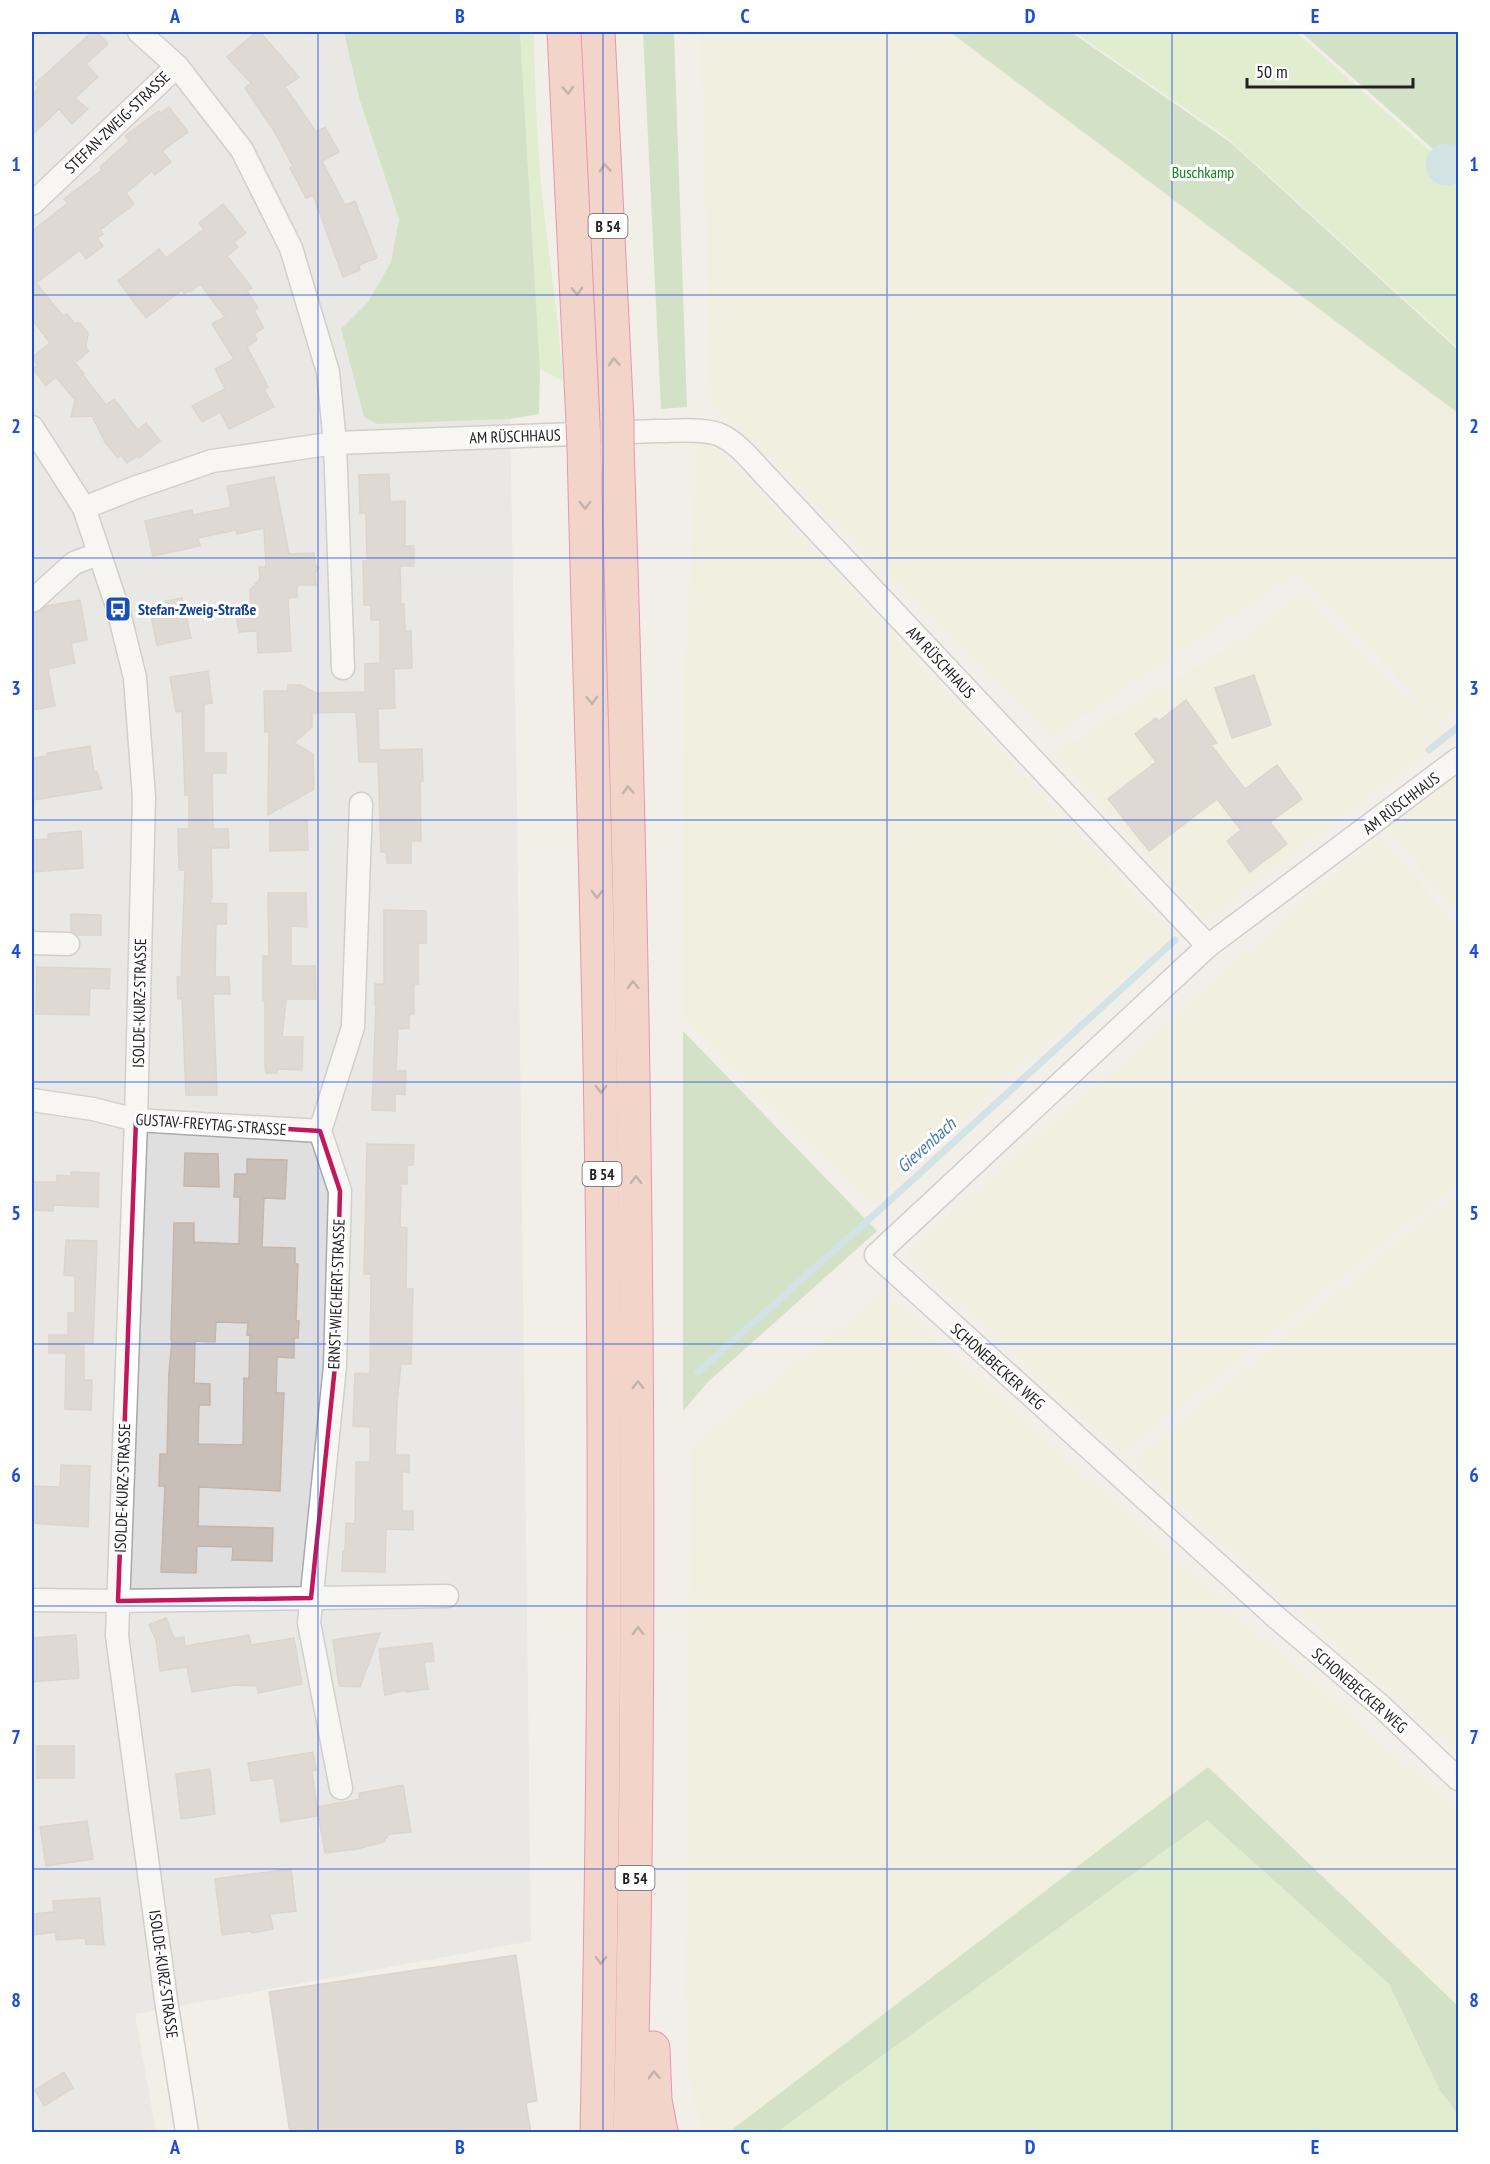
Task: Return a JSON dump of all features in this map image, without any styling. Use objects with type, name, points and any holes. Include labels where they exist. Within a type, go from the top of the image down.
[{"type":"highway","name":"B 54","points":[[564,32],[583,435],[597,893],[604,1374],[603,1770],[597,2133]]},
{"type":"highway","name":"B 54","points":[[598,32],[617,433],[635,1086],[638,1689],[630,2133]]},
{"type":"highway","points":[[638,1689],[656,1784],[653,2077],[661,2133]]},
{"type":"street","name":"STEFAN-ZWEIG-STRASSE","points":[[139,32],[177,66],[242,150],[291,248],[328,372],[335,443]]},
{"type":"street","name":"STEFAN-ZWEIG-STRASSE","points":[[32,204],[177,66]]},
{"type":"street","name":"ISOLDE-KURZ-STRASSE","points":[[32,428],[84,508],[118,609],[135,678],[144,797],[136,1120],[117,1636],[166,2000],[187,2133]]},
{"type":"street","name":"AM RÜSCHHAUS","points":[[84,508],[212,461],[335,443],[657,431],[717,434],[746,455],[1208,946],[1458,759]]},
{"type":"street","points":[[335,443],[343,668]]},
{"type":"street","points":[[32,601],[74,563],[98,554]]},
{"type":"street","points":[[320,1131],[353,1027],[361,804]]},
{"type":"street","points":[[32,944],[68,944]]},
{"type":"street","name":"SCHONEBECKER WEG","points":[[1208,946],[876,1255],[1277,1618],[1382,1707],[1458,1779]]},
{"type":"street","name":"GUSTAV-FREYTAG-STRASSE","points":[[32,1100],[93,1109],[136,1120],[320,1131]]},
{"type":"street","name":"ERNST-WIECHERT-STRASSE","points":[[320,1131],[340,1191],[335,1366],[309,1623],[341,1788]]},
{"type":"street","points":[[32,1600],[118,1601],[447,1596]]},
{"type":"highlighted area","points":[[136,1120],[320,1131],[340,1191],[335,1366],[311,1598],[118,1601]]},
{"type":"shaded area","points":[[32,32],[344,32],[359,98],[399,219],[391,262],[368,302],[341,329],[364,417],[377,424],[510,419],[531,1941],[135,2014],[156,2132],[32,2132]]},
{"type":"green space","points":[[344,32],[520,32],[540,369],[539,414],[510,419],[377,424],[364,417],[341,329],[368,302],[391,262],[399,219],[359,98]]},
{"type":"green space","points":[[520,32],[534,32],[541,180],[563,381],[540,369]]},
{"type":"green space","points":[[643,32],[674,32],[687,407],[661,409]]},
{"type":"green space","points":[[701,32],[951,32],[1458,405],[1458,708],[1440,723],[1299,572],[1051,737],[711,400]]},
{"type":"green space","name":"Buschkamp","points":[[950,32],[1071,32],[1230,142],[1458,350],[1458,413]]},
{"type":"green space","points":[[1074,32],[1296,32],[1458,176],[1458,348],[1225,136]]},
{"type":"green space","points":[[1301,32],[1458,32],[1458,171]]},
{"type":"green space","points":[[697,445],[710,446],[731,462],[1173,937],[1001,1082],[873,1205],[682,1017],[684,693]]},
{"type":"green space","points":[[1304,595],[1448,735],[1205,920],[1055,753],[1234,644]]},
{"type":"green space","points":[[1458,773],[1458,912],[1389,832]]},
{"type":"green space","points":[[1379,837],[1458,926],[1458,1182],[1122,1453],[906,1254]]},
{"type":"green space","points":[[683,1031],[877,1231],[708,1382],[683,1411]]},
{"type":"green space","points":[[1458,1193],[1458,1752],[1133,1463]]},
{"type":"green space","points":[[884,1293],[1198,1581],[1458,1812],[1458,2006],[1208,1767],[729,2132],[704,2132],[690,2082],[686,1994],[691,1448]]},
{"type":"green space","points":[[1208,1767],[1458,2006],[1458,2114],[1440,2091],[1389,1984],[1207,1820],[777,2132],[729,2132]]},
{"type":"green space","points":[[1207,1819],[1389,1984],[1440,2091],[1458,2114],[1458,2132],[777,2132]]},
{"type":"water","points":[[1443,143],[1458,146],[1458,182],[1448,185],[1432,180],[1426,165],[1427,156]]},
{"type":"building","points":[[92,32],[97,32],[108,44],[86,64],[98,77],[75,98],[88,109],[72,124],[59,109],[32,135],[32,95],[39,88],[35,84]]},
{"type":"building","points":[[256,32],[260,32],[299,77],[285,87],[316,132],[325,127],[339,152],[322,161],[345,205],[355,201],[377,258],[359,265],[360,270],[343,277],[313,195],[306,198],[290,168],[293,166],[274,131],[245,88],[251,83],[227,57]]},
{"type":"building","points":[[169,107],[188,132],[162,151],[171,162],[155,175],[152,171],[126,193],[134,204],[100,230],[103,234],[97,238],[103,246],[86,259],[80,250],[36,283],[63,316],[67,314],[74,323],[80,323],[88,333],[86,347],[89,351],[75,363],[106,405],[114,399],[138,430],[146,423],[160,441],[139,458],[137,456],[127,463],[121,455],[118,458],[105,442],[92,416],[71,417],[75,400],[56,377],[46,386],[33,369],[38,365],[32,357],[50,343],[32,319],[32,231],[68,203],[64,199],[102,170],[100,167],[129,141],[125,136],[159,111],[161,113]]},
{"type":"building","points":[[223,204],[246,233],[234,242],[238,247],[227,256],[252,288],[247,291],[258,308],[254,310],[264,328],[254,334],[257,340],[247,347],[268,387],[264,389],[274,407],[229,429],[220,412],[202,422],[192,406],[225,389],[215,369],[234,359],[212,324],[225,317],[200,284],[184,294],[182,290],[146,318],[118,281],[159,249],[166,258],[204,229],[199,223]]},
{"type":"building","points":[[389,474],[390,502],[405,501],[405,546],[414,546],[414,566],[400,566],[401,604],[404,604],[405,631],[411,631],[412,668],[394,669],[395,708],[378,709],[379,750],[422,749],[421,841],[411,841],[411,863],[387,863],[386,852],[381,852],[378,762],[359,762],[356,712],[312,713],[312,727],[294,743],[313,754],[314,789],[268,815],[269,732],[265,732],[264,691],[288,691],[288,685],[301,685],[316,693],[365,692],[365,664],[380,663],[380,620],[371,620],[371,605],[364,605],[363,561],[367,561],[366,513],[360,513],[359,475]]},
{"type":"building","points":[[274,477],[289,554],[314,553],[315,565],[319,568],[315,573],[316,585],[297,585],[297,597],[288,598],[291,651],[258,653],[257,631],[239,632],[235,610],[251,609],[250,590],[260,579],[259,567],[266,567],[264,528],[237,534],[236,530],[198,538],[200,546],[153,556],[145,521],[192,510],[193,515],[231,507],[227,486]]},
{"type":"building","points":[[182,598],[191,638],[157,645],[151,615],[165,612],[163,602]]},
{"type":"building","points":[[80,600],[87,640],[71,643],[75,663],[48,669],[55,706],[32,710],[32,614],[41,611],[46,606]]},
{"type":"building","points":[[208,671],[212,703],[204,704],[204,753],[226,753],[226,773],[212,773],[213,829],[228,829],[229,848],[211,848],[212,896],[210,903],[227,904],[226,924],[216,924],[215,977],[229,977],[230,994],[213,994],[217,1095],[186,1095],[182,998],[178,999],[177,977],[181,977],[185,870],[179,870],[178,829],[189,829],[189,795],[185,795],[182,711],[176,712],[170,677]]},
{"type":"building","points":[[1254,675],[1271,725],[1232,738],[1215,688]]},
{"type":"building","points":[[1186,700],[1217,743],[1211,745],[1245,789],[1277,765],[1302,799],[1270,822],[1287,844],[1250,872],[1227,841],[1241,830],[1217,799],[1149,851],[1108,799],[1156,762],[1135,734],[1156,718],[1159,721]]},
{"type":"building","points":[[90,746],[94,772],[97,772],[102,789],[32,800],[32,758],[48,756],[47,753]]},
{"type":"building","points":[[270,820],[307,820],[308,850],[270,851]]},
{"type":"building","points":[[81,831],[83,868],[32,872],[32,840],[48,839],[48,834]]},
{"type":"building","points":[[268,893],[306,893],[307,927],[291,926],[291,966],[315,966],[316,999],[286,999],[282,1037],[303,1037],[302,1070],[278,1069],[277,1073],[266,1073],[265,1069],[263,956],[269,956]]},
{"type":"building","points":[[384,910],[426,911],[426,943],[418,943],[418,984],[414,984],[414,1014],[409,1014],[409,1028],[398,1029],[396,1071],[406,1071],[405,1095],[395,1094],[395,1111],[372,1110],[375,984],[384,984]]},
{"type":"building","points":[[71,914],[101,915],[101,935],[77,935],[71,931]]},
{"type":"building","points":[[37,967],[110,969],[109,989],[90,988],[89,1015],[36,1014]]},
{"type":"building","points":[[367,1144],[414,1145],[413,1165],[407,1165],[407,1184],[401,1184],[400,1227],[407,1228],[406,1289],[413,1289],[411,1364],[401,1364],[395,1455],[409,1455],[409,1472],[402,1472],[402,1511],[413,1511],[413,1530],[386,1529],[385,1572],[342,1571],[346,1523],[355,1524],[356,1462],[370,1462],[370,1427],[353,1426],[355,1373],[370,1374],[371,1274],[364,1274]]},
{"type":"building","points":[[185,1153],[218,1154],[219,1187],[184,1186]]},
{"type":"building","points":[[247,1159],[287,1160],[285,1199],[264,1198],[262,1247],[295,1248],[295,1264],[298,1264],[296,1321],[299,1321],[298,1338],[294,1338],[294,1358],[277,1357],[276,1393],[284,1393],[280,1491],[199,1487],[198,1526],[273,1528],[272,1561],[232,1560],[233,1547],[197,1546],[196,1573],[161,1572],[165,1486],[159,1486],[160,1454],[167,1454],[174,1223],[194,1223],[194,1242],[239,1244],[240,1197],[234,1197],[235,1174],[247,1174]],"holes":[[[216,1322],[248,1323],[249,1379],[244,1378],[243,1445],[198,1444],[199,1405],[210,1405],[210,1384],[194,1383],[195,1341],[215,1342]]]},
{"type":"building","points":[[71,1172],[99,1173],[98,1207],[53,1205],[53,1211],[32,1210],[32,1182],[57,1182],[57,1175],[71,1176]]},
{"type":"building","points":[[66,1240],[97,1241],[93,1343],[84,1343],[84,1380],[92,1380],[91,1410],[65,1409],[66,1353],[49,1353],[49,1335],[68,1335],[68,1313],[75,1313],[75,1276],[64,1275]]},
{"type":"building","points":[[61,1465],[90,1466],[88,1527],[32,1523],[33,1486],[60,1487]]},
{"type":"building","points":[[166,1618],[174,1638],[184,1637],[185,1646],[249,1635],[251,1645],[294,1638],[302,1684],[258,1693],[257,1686],[235,1685],[192,1692],[187,1667],[160,1671],[156,1640],[149,1625]]},
{"type":"building","points":[[380,1633],[360,1687],[339,1686],[333,1640]]},
{"type":"building","points":[[76,1635],[79,1678],[32,1682],[32,1638]]},
{"type":"building","points":[[432,1643],[434,1661],[424,1662],[428,1689],[406,1692],[406,1690],[385,1695],[379,1649]]},
{"type":"building","points":[[37,1746],[74,1746],[74,1778],[37,1778]]},
{"type":"building","points":[[313,1752],[316,1770],[312,1771],[318,1816],[281,1822],[274,1778],[251,1781],[248,1763]]},
{"type":"building","points":[[210,1769],[215,1814],[181,1819],[176,1774]]},
{"type":"building","points":[[403,1785],[411,1832],[389,1834],[383,1842],[357,1849],[325,1853],[317,1807],[360,1799],[359,1793]]},
{"type":"building","points":[[87,1821],[93,1859],[46,1866],[40,1827]]},
{"type":"building","points":[[291,1869],[296,1911],[270,1914],[273,1929],[222,1935],[215,1879]]},
{"type":"building","points":[[100,1898],[104,1945],[86,1944],[85,1938],[56,1940],[56,1932],[32,1935],[32,1914],[54,1912],[53,1901]]},
{"type":"building","points":[[516,1955],[537,2101],[526,2103],[531,2133],[290,2133],[269,1992]]},
{"type":"building","points":[[64,2072],[73,2088],[44,2106],[35,2090]]},
{"type":"waterway","name":"Gievenbach","points":[[1429,750],[1458,727]]},
{"type":"waterway","name":"Gievenbach","points":[[698,1372],[1175,940]]},
{"type":"place","name":"Stefan-Zweig-Straße","points":[[118,609]]}]
